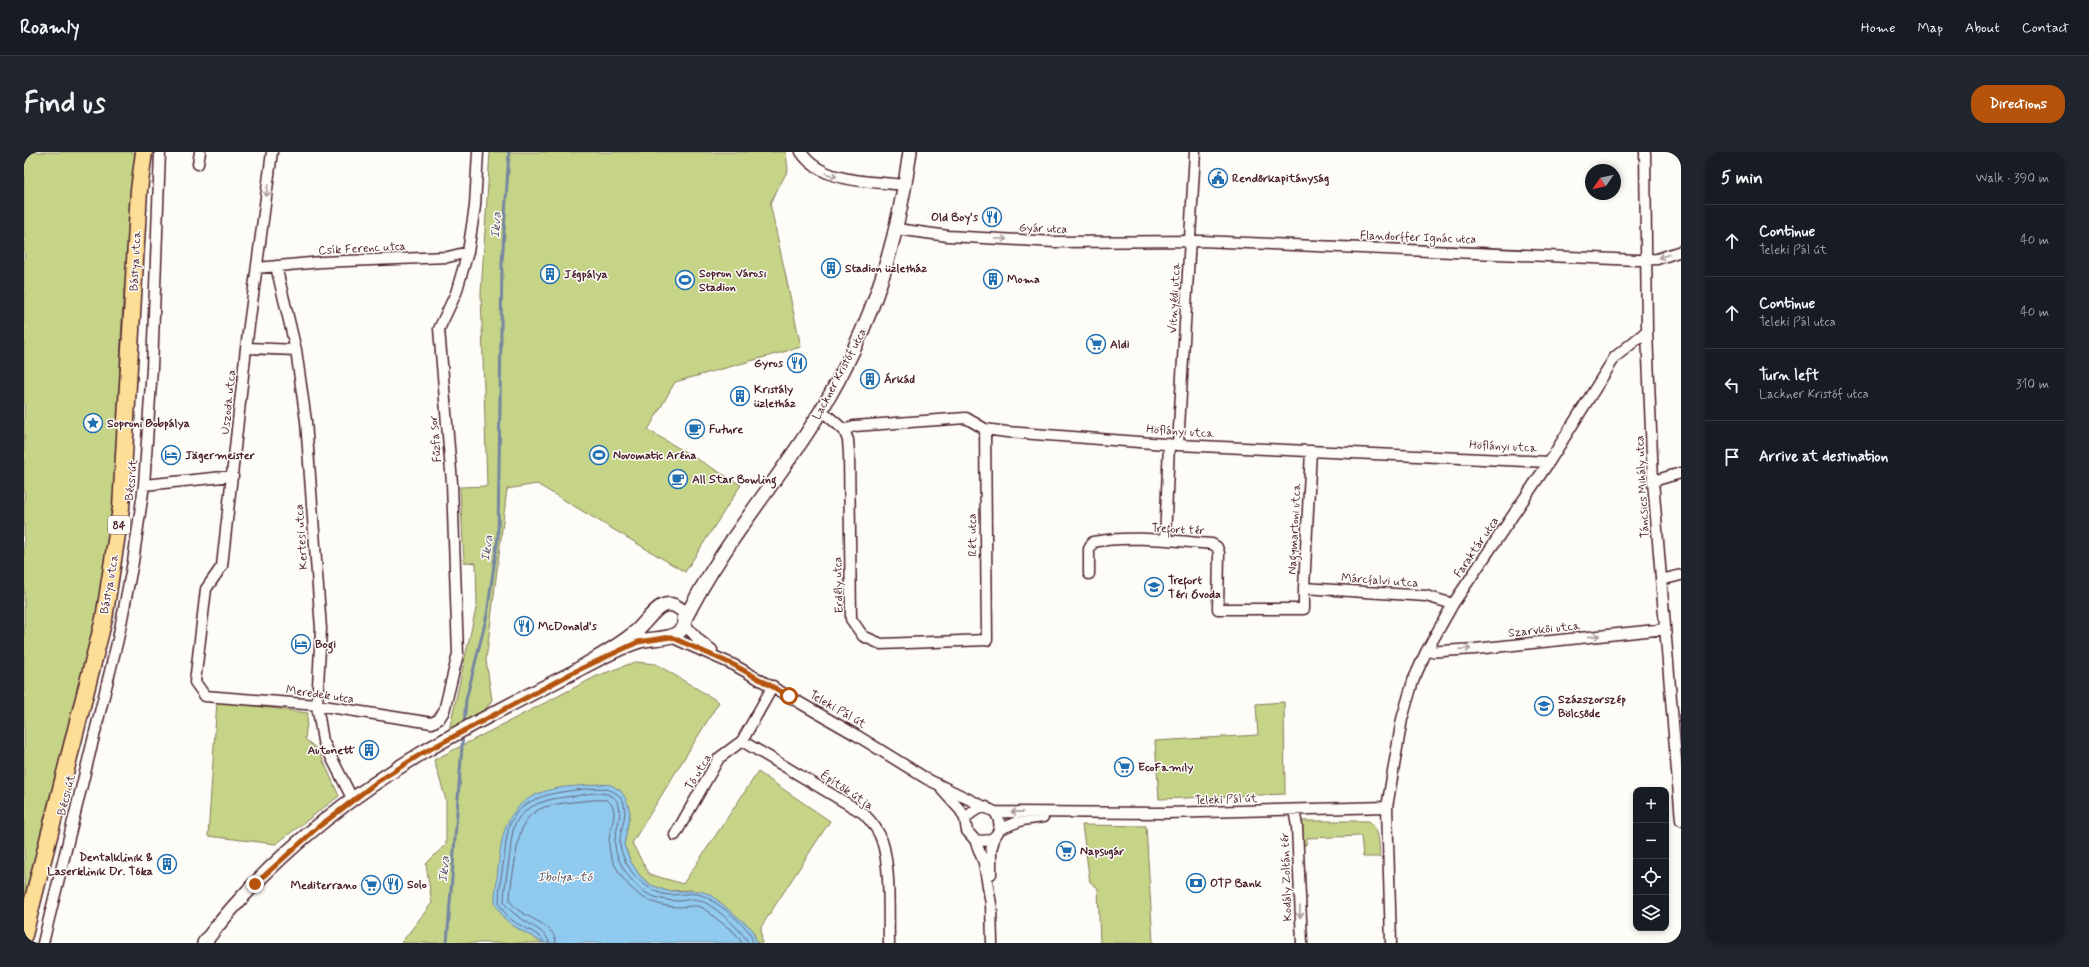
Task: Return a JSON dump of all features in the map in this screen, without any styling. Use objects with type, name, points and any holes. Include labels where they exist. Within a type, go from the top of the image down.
[{"type":"main road","name":"Bástya utca","points":[[24,935],[104,619],[110,588],[121,508],[139,190],[144,152]]},
{"type":"street","name":"Bécsi út","points":[[43,943],[118,638],[133,562],[144,485],[152,368],[160,152]]},
{"type":"street","points":[[198,164],[200,152]]},
{"type":"street","name":"Uszoda utca","points":[[205,696],[195,682],[206,589],[222,566],[246,348],[272,152]]},
{"type":"street","name":"Fűzfa sor","points":[[432,723],[440,720],[444,711],[458,654],[452,483],[439,329],[456,293],[468,252],[475,206],[478,152]]},
{"type":"street","points":[[802,152],[814,167],[836,177],[905,185]]},
{"type":"street","name":"Lackner Kristóf utca","points":[[204,943],[255,884],[284,855],[353,800],[421,754],[574,672],[638,642],[677,635],[713,571],[821,410],[854,351],[870,316],[897,229],[910,152]]},
{"type":"street","name":"Vitnyédi utca","points":[[1165,540],[1195,152]]},
{"type":"street","name":"Táncsics Mihály utca","points":[[1645,152],[1647,331],[1653,481],[1678,764],[1681,820]]},
{"type":"street","name":"Gyár utca","points":[[897,229],[962,237],[1045,241],[1189,241]]},
{"type":"street","name":"Flandorffer Ignác utca","points":[[1189,241],[1646,259],[1657,258],[1681,251]]},
{"type":"street","name":"Csík Ferenc utca","points":[[257,268],[321,262],[448,256],[468,252]]},
{"type":"street","name":"Kertesi utca","points":[[276,266],[296,350],[306,421],[321,630],[317,706],[322,741],[353,800]]},
{"type":"street","name":"Faraktár utca","points":[[1391,943],[1387,807],[1402,718],[1414,681],[1426,652],[1453,604],[1548,462],[1615,357],[1647,331]]},
{"type":"street","points":[[246,348],[296,350]]},
{"type":"street","points":[[821,410],[844,430]]},
{"type":"street","name":"Höflányi utca","points":[[844,430],[854,426],[966,418],[985,430],[1173,444],[1548,462]]},
{"type":"street","name":"Erdély utca","points":[[844,430],[848,440],[849,454],[851,619],[863,636],[881,644],[986,640]]},
{"type":"street","name":"Rét utca","points":[[985,430],[986,640]]},
{"type":"street","name":"Nagymartoni utca","points":[[1304,609],[1311,451]]},
{"type":"street","points":[[1653,481],[1681,473]]},
{"type":"street","points":[[144,485],[233,476]]},
{"type":"street","name":"Trefort tér","points":[[1089,574],[1089,549],[1092,542],[1103,540],[1165,540],[1212,544],[1216,547],[1219,553],[1218,609],[1304,609]]},
{"type":"street","name":"Lackner Kristóf utca","points":[[574,672],[633,634],[652,616],[656,609],[668,604],[674,605],[694,591],[713,571]]},
{"type":"street","points":[[1661,580],[1681,575]]},
{"type":"street","name":"Márcfalvi utca","points":[[1304,588],[1426,596],[1453,604]]},
{"type":"street","points":[[674,605],[684,612],[685,622],[700,642],[734,665]]},
{"type":"street","points":[[652,616],[651,624],[654,630],[734,665]]},
{"type":"street","name":"Szarvkői utca","points":[[1426,652],[1474,649],[1665,629]]},
{"type":"street","name":"Teleki Pál út","points":[[734,665],[773,686],[927,779],[995,812],[1166,813],[1387,807]]},
{"type":"street","name":"Tó utca","points":[[675,835],[719,758],[742,741],[773,686]]},
{"type":"street","name":"Meredek utca","points":[[205,696],[317,706],[432,723]]},
{"type":"street","name":"Építők útja","points":[[742,741],[862,813],[876,828],[882,841],[887,867],[889,943]]},
{"type":"street","name":"Teleki Pál út","points":[[927,779],[954,802],[965,820],[967,831],[975,840],[982,842],[1022,820],[1066,813]]},
{"type":"street","points":[[965,820],[978,808],[986,807]]},
{"type":"street","name":"Kodály Zoltán tér","points":[[1294,810],[1297,826],[1302,943]]},
{"type":"street","points":[[992,943],[991,850],[1000,821],[995,812]]},
{"type":"street","points":[[975,840],[985,865],[992,910]]},
{"type":"green space","points":[[24,152],[136,152],[122,317],[113,531],[93,640],[24,908]]},
{"type":"green space","points":[[490,152],[786,152],[788,170],[770,203],[801,347],[675,382],[648,430],[741,485],[685,572],[537,484],[507,489],[486,660],[492,700],[486,709],[449,730],[477,604],[476,563],[464,562],[460,487],[487,486],[481,293]]},
{"type":"green space","points":[[635,662],[656,664],[719,702],[632,843],[649,874],[683,884],[758,772],[830,821],[761,927],[762,943],[757,943],[752,929],[711,895],[692,890],[667,891],[651,885],[640,876],[631,862],[624,845],[630,812],[512,925],[543,943],[401,943],[432,903],[426,864],[446,844],[446,800],[434,760],[597,676]]},
{"type":"green space","points":[[217,701],[308,713],[305,739],[319,751],[339,796],[276,844],[208,836]]},
{"type":"green space","points":[[1284,702],[1285,794],[1159,799],[1155,741],[1258,735],[1256,704]]},
{"type":"green space","points":[[1302,821],[1369,821],[1377,833],[1380,857],[1363,857],[1361,836],[1307,838],[1306,845],[1300,845]]},
{"type":"green space","points":[[1082,825],[1146,826],[1153,943],[1100,943],[1098,888],[1090,882]]},
{"type":"water","name":"Ibolya-tó","points":[[598,784],[611,785],[621,791],[627,801],[630,812],[624,845],[631,862],[640,876],[651,885],[667,891],[701,891],[711,895],[752,929],[757,943],[543,943],[512,925],[504,918],[495,904],[495,895],[502,842],[506,827],[513,814],[523,803],[538,794],[558,788]]},
{"type":"waterway","name":"Ikva","points":[[464,724],[466,700],[487,615],[498,537],[502,264],[509,152]]},
{"type":"waterway","name":"Ikva","points":[[447,943],[463,733]]},
{"type":"place","name":"Rendőrkapitányság","points":[[1218,178]]},
{"type":"place","name":"Old Boy's","points":[[992,217]]},
{"type":"place","name":"Stadion üzletház","points":[[831,268]]},
{"type":"place","name":"Jégpálya","points":[[550,274]]},
{"type":"place","name":"Moma","points":[[993,279]]},
{"type":"place","name":"Sopron Városi Stadion","points":[[685,280]]},
{"type":"place","name":"Aldi","points":[[1096,344]]},
{"type":"place","name":"Gyros","points":[[797,363]]},
{"type":"place","name":"Árkád","points":[[870,379]]},
{"type":"place","name":"Kristály üzletház","points":[[740,396]]},
{"type":"place","name":"Soproni Bobpálya","points":[[93,423]]},
{"type":"place","name":"Future","points":[[695,429]]},
{"type":"place","name":"Jägermeister","points":[[171,455]]},
{"type":"place","name":"Novomatic Aréna","points":[[599,455]]},
{"type":"place","name":"All Star Bowling","points":[[678,479]]},
{"type":"place","name":"Trefort Téri Óvoda","points":[[1154,587]]},
{"type":"place","name":"McDonald's","points":[[524,626]]},
{"type":"place","name":"Bogi","points":[[301,644]]},
{"type":"place","name":"Százszorszép Bölcsőde","points":[[1544,706]]},
{"type":"place","name":"Autonett","points":[[369,750]]},
{"type":"place","name":"EcoFamily","points":[[1124,767]]},
{"type":"place","name":"Napsugár","points":[[1066,851]]},
{"type":"place","name":"Dentalklinik & Laserklinik Dr. Tóka","points":[[167,864]]},
{"type":"place","name":"OTP Bank","points":[[1196,883]]},
{"type":"place","name":"Solo","points":[[393,884]]},
{"type":"place","name":"Mediterrano","points":[[371,885]]},
{"type":"route","points":[[255,884],[284,855],[317,828],[377,782],[421,754],[574,672],[638,642],[655,638],[671,637],[734,665],[789,696]]}]
